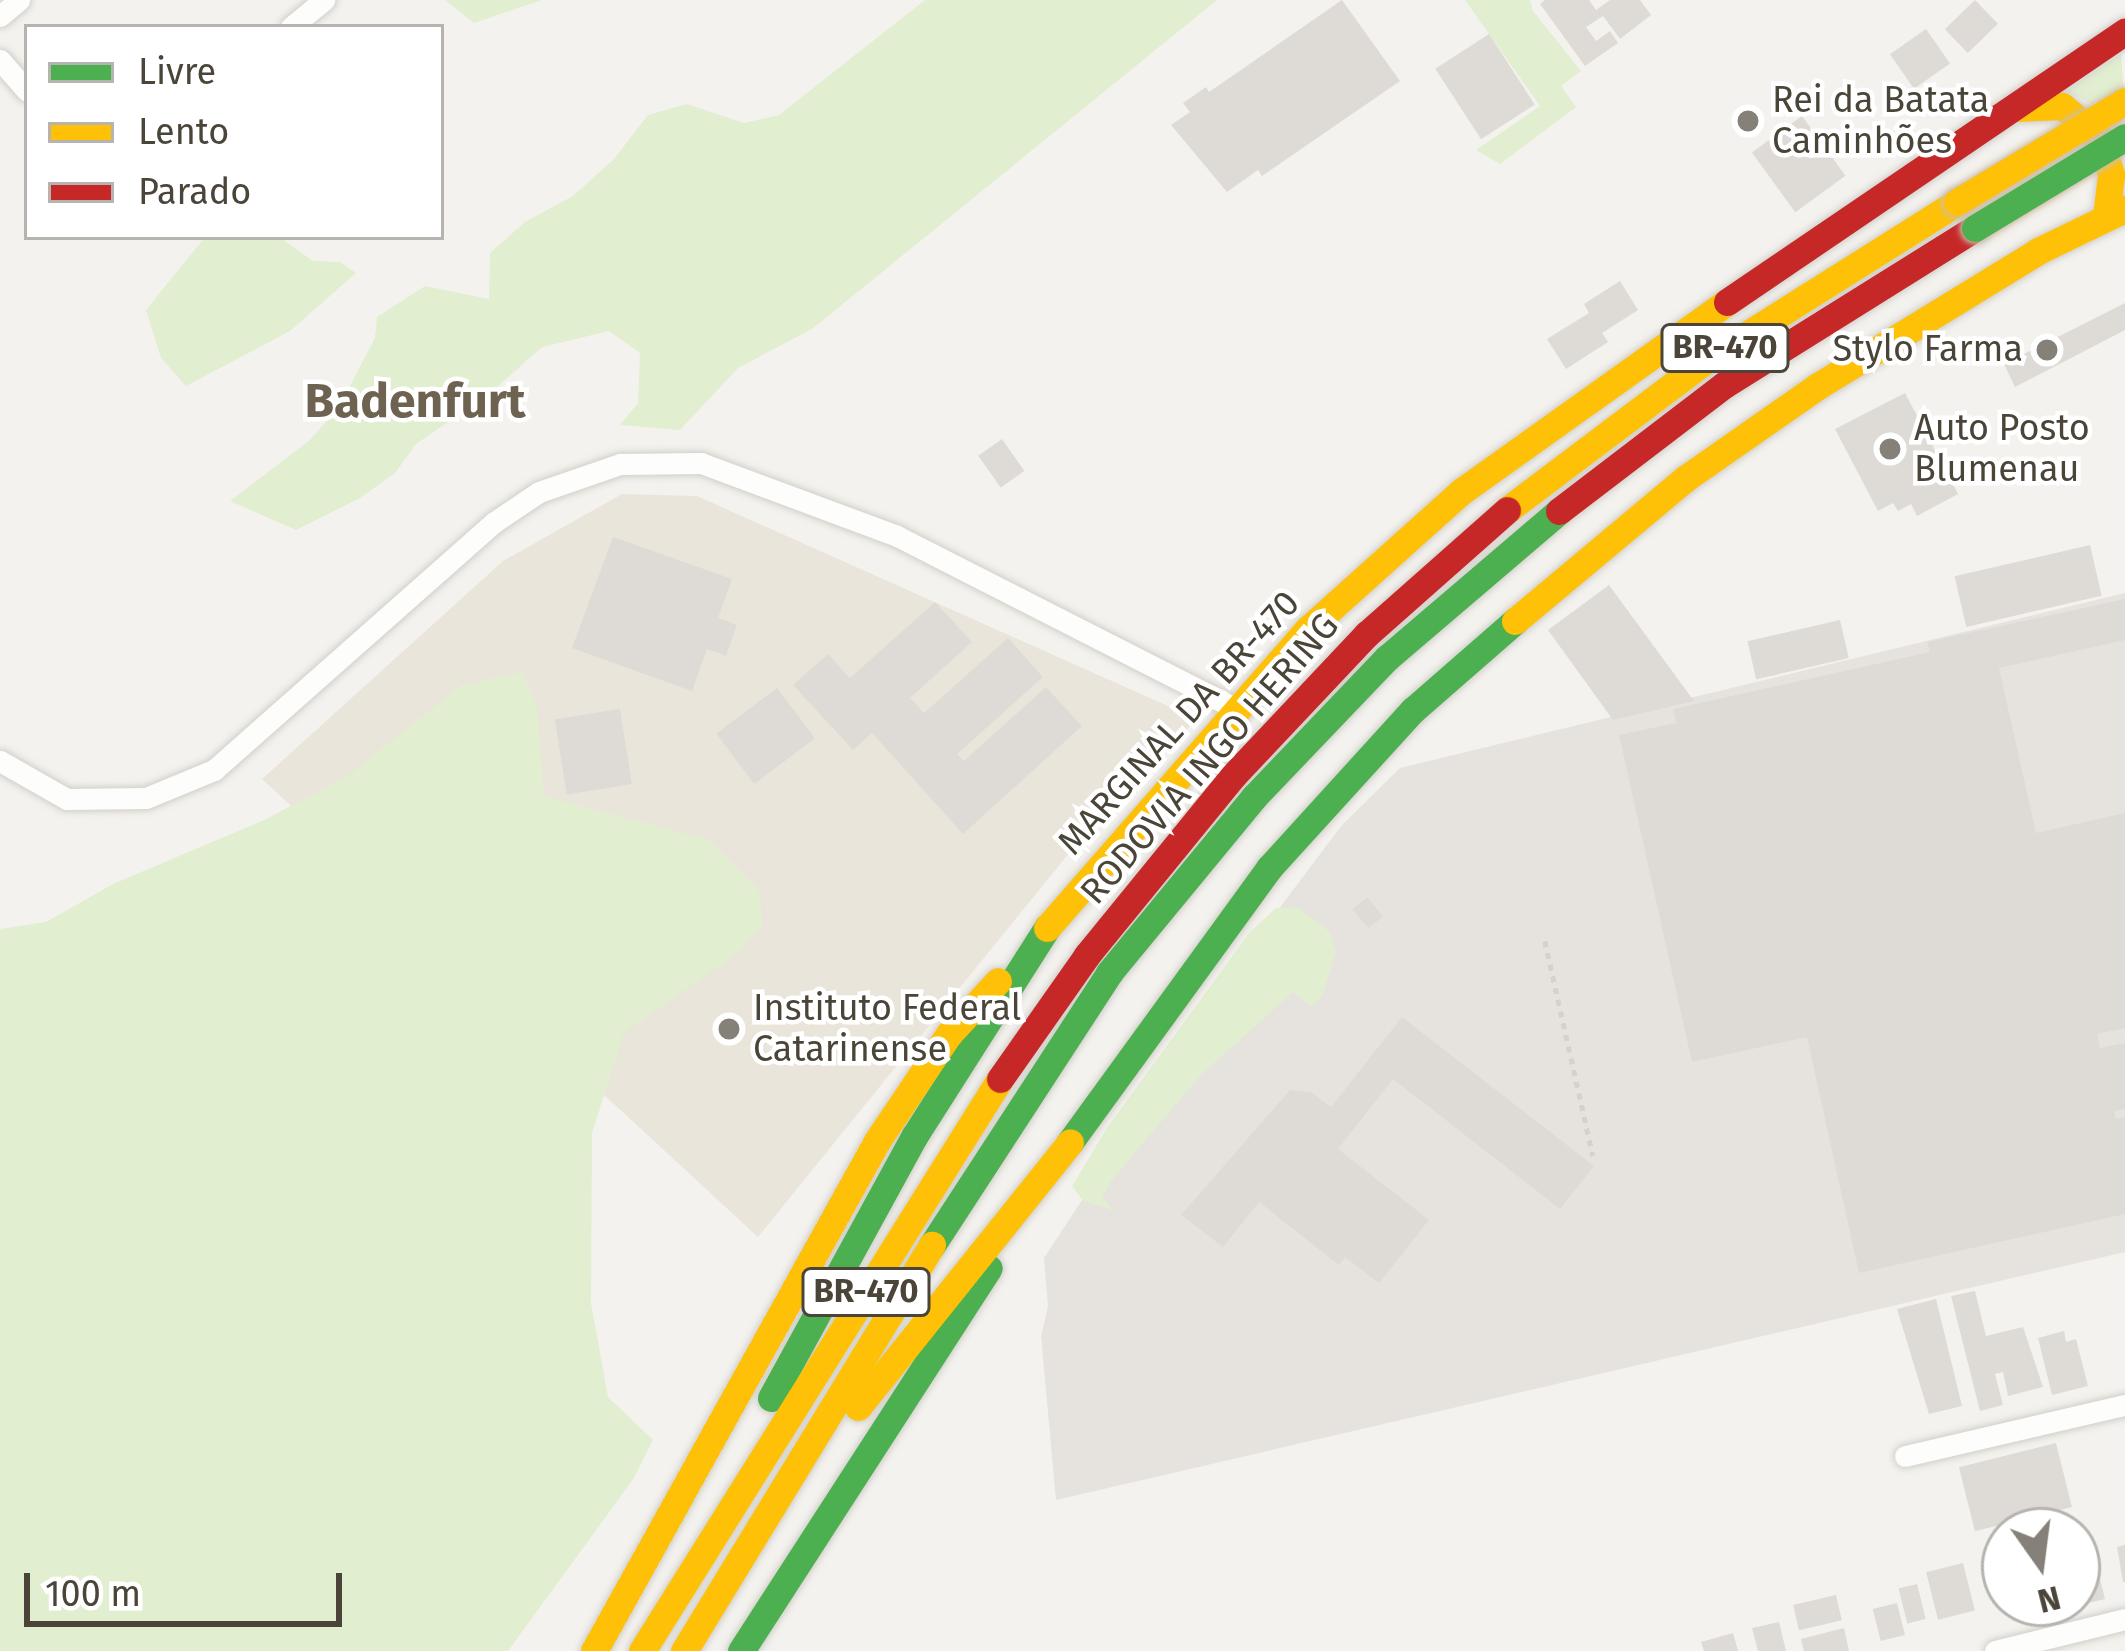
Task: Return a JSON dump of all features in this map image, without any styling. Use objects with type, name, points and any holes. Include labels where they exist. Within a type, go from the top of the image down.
[{"type":"main road","name":"MARGINAL DA BR-470","points":[[595,1651],[877,1141],[949,1034],[1308,629],[1462,491],[1562,416],[2125,32]]},
{"type":"main road","name":"RODOVIA INGO HERING","points":[[648,1642],[979,1109],[1087,956],[1233,776],[1367,634],[1505,512],[1705,361],[2125,101]]},
{"type":"main road","points":[[752,1545],[1070,1142],[1269,868],[1413,710],[1686,478],[1818,386],[2038,251],[2116,213],[2099,137],[2062,106],[2038,103],[2007,110]]},
{"type":"main road","name":"RODOVIA INGO HERING","points":[[685,1651],[1018,1107],[1108,973],[1255,797],[1388,658],[1580,494],[1724,385],[2125,137]]},
{"type":"main road","points":[[648,1642],[686,1552],[915,1135],[1047,928]]},
{"type":"main road","points":[[741,1651],[1070,1142]]},
{"type":"street","points":[[0,16],[19,0]]},
{"type":"street","points":[[295,24],[324,0]]},
{"type":"street","points":[[0,60],[24,88]]},
{"type":"street","points":[[0,761],[67,800],[146,798],[214,770],[493,523],[539,492],[620,464],[701,463],[897,536],[1234,708]]},
{"type":"street","points":[[1905,1456],[2125,1405]]},
{"type":"street","points":[[1995,1651],[2125,1619]]},
{"type":"path","points":[[1545,941],[1593,1156]]},
{"type":"shaded area","name":"Instituto Federal Catarinense","points":[[622,494],[697,496],[1197,719],[1095,821],[758,1237],[262,779],[503,561]]},
{"type":"shaded area","points":[[2125,593],[2125,1252],[1056,1500],[1041,1336],[1048,1307],[1044,1258],[1235,967],[1342,825],[1400,768]]},
{"type":"green space","points":[[445,0],[542,0],[474,23]]},
{"type":"green space","points":[[925,0],[1217,0],[812,329],[738,368],[680,430],[620,425],[638,403],[640,353],[609,331],[542,347],[489,394],[416,444],[395,473],[360,498],[296,530],[230,501],[310,440],[339,407],[375,338],[377,317],[425,286],[489,299],[490,253],[525,222],[573,196],[614,159],[648,115],[687,104],[744,123],[779,115]]},
{"type":"green space","points":[[1465,0],[1530,0],[1533,11],[1581,71],[1561,86],[1576,107],[1500,164],[1476,150],[1540,106]]},
{"type":"green space","points":[[2121,54],[2124,95],[2092,104],[2066,91]]},
{"type":"green space","points":[[203,240],[283,240],[313,261],[340,262],[356,273],[290,331],[186,386],[161,358],[146,310]]},
{"type":"green space","points":[[522,672],[537,706],[544,796],[709,840],[759,890],[763,924],[739,952],[624,1033],[592,1133],[591,1303],[608,1397],[653,1440],[634,1478],[508,1651],[0,1651],[0,929],[46,922],[113,884],[264,820],[345,778],[462,685]]},
{"type":"green space","points":[[1297,907],[1329,931],[1336,953],[1323,994],[1312,1007],[1293,992],[1200,1076],[1112,1180],[1102,1197],[1115,1211],[1083,1201],[1072,1186],[1107,1128],[1250,932],[1276,908]]},
{"type":"building","points":[[1342,0],[1400,81],[1262,176],[1258,170],[1227,192],[1171,125],[1190,112],[1183,103],[1206,87],[1209,92]]},
{"type":"building","points":[[1589,0],[1596,10],[1610,0],[1640,0],[1651,15],[1620,39],[1603,16],[1586,27],[1596,41],[1610,31],[1618,43],[1585,66],[1540,4]]},
{"type":"building","points":[[1975,0],[1998,24],[1968,53],[1945,29]]},
{"type":"building","points":[[1926,29],[1950,63],[1914,89],[1890,54]]},
{"type":"building","points":[[1489,34],[1535,104],[1481,139],[1435,69]]},
{"type":"building","points":[[1802,116],[1845,176],[1795,212],[1752,152]]},
{"type":"building","points":[[1620,281],[1638,310],[1602,333],[1608,342],[1566,369],[1547,339],[1589,313],[1584,304]]},
{"type":"building","points":[[2125,303],[2125,330],[2015,387],[2004,364]]},
{"type":"building","points":[[1905,393],[1958,494],[1917,516],[1911,504],[1898,511],[1893,503],[1878,511],[1835,429]]},
{"type":"building","points":[[1002,439],[1024,471],[1001,488],[978,456]]},
{"type":"building","points":[[613,537],[732,579],[718,618],[737,625],[726,656],[707,649],[692,691],[572,648]]},
{"type":"building","points":[[2090,545],[2102,596],[1966,627],[1955,576]]},
{"type":"building","points":[[1609,585],[1694,701],[1613,720],[1548,630]]},
{"type":"building","points":[[2125,599],[2125,640],[1999,668],[2036,833],[2125,813],[2125,1028],[2097,1034],[2100,1048],[2125,1043],[2125,1109],[2114,1111],[2116,1119],[2125,1117],[2125,1214],[1859,1273],[1807,1037],[1692,1062],[1619,735],[1676,723],[1673,709],[1930,652],[1927,642]]},
{"type":"building","points":[[935,602],[972,642],[910,698],[924,713],[1008,638],[1043,677],[957,754],[964,761],[1046,687],[1082,726],[963,834],[872,733],[853,750],[793,685],[828,654],[850,678]]},
{"type":"building","points":[[1840,620],[1849,658],[1756,679],[1747,641]]},
{"type":"building","points":[[777,688],[815,738],[754,784],[716,734]]},
{"type":"building","points":[[620,709],[632,784],[567,794],[555,719]]},
{"type":"building","points":[[1367,897],[1383,916],[1369,928],[1352,909]]},
{"type":"building","points":[[1402,1017],[1594,1166],[1560,1209],[1393,1079],[1338,1149],[1429,1220],[1379,1283],[1345,1257],[1339,1265],[1259,1202],[1223,1247],[1181,1215],[1290,1090],[1311,1092],[1331,1107]]},
{"type":"building","points":[[1975,1291],[1986,1336],[2023,1327],[2043,1387],[2008,1396],[2003,1372],[1995,1374],[2003,1405],[1980,1411],[1951,1296]]},
{"type":"building","points":[[1936,1299],[1962,1406],[1929,1414],[1897,1309]]},
{"type":"building","points":[[2064,1331],[2066,1342],[2076,1339],[2088,1386],[2052,1395],[2038,1338]]},
{"type":"building","points":[[2056,1443],[2072,1507],[1981,1507],[1981,1530],[1975,1531],[1959,1467]]},
{"type":"building","points":[[2125,1545],[2125,1582],[2123,1582],[2117,1547]]},
{"type":"building","points":[[1963,1563],[1975,1611],[1938,1620],[1926,1572]]},
{"type":"building","points":[[1917,1584],[1926,1619],[1907,1624],[1899,1589]]},
{"type":"building","points":[[1836,1595],[1842,1620],[1799,1630],[1793,1605]]},
{"type":"building","points":[[1897,1603],[1905,1635],[1881,1641],[1873,1609]]},
{"type":"building","points":[[1779,1622],[1786,1651],[1758,1651],[1752,1628]]},
{"type":"building","points":[[1844,1628],[1849,1651],[1804,1651],[1801,1639]]},
{"type":"building","points":[[1733,1633],[1738,1651],[1704,1651],[1701,1642]]},
{"type":"traffic: fast","points":[[1975,228],[2125,137]]},
{"type":"traffic: fast","points":[[932,1245],[1109,973],[1254,797],[1387,658],[1559,511]]},
{"type":"traffic: fast","points":[[1070,1142],[1269,868],[1413,710],[1515,621]]},
{"type":"traffic: fast","points":[[771,1398],[915,1135],[1047,928]]},
{"type":"traffic: fast","points":[[741,1651],[989,1268]]},
{"type":"traffic: slow","points":[[1957,202],[2125,101]]},
{"type":"traffic: slow","points":[[2016,108],[2062,106],[2099,137],[2111,175],[2106,217]]},
{"type":"traffic: slow","points":[[1507,510],[1705,361],[1957,202]]},
{"type":"traffic: slow","points":[[1515,621],[1686,478],[1818,386],[2038,251],[2125,209]]},
{"type":"traffic: slow","points":[[1047,928],[1308,629],[1462,491],[1727,302]]},
{"type":"traffic: slow","points":[[594,1651],[877,1141],[949,1034],[998,981]]},
{"type":"traffic: slow","points":[[642,1651],[1000,1079]]},
{"type":"traffic: slow","points":[[858,1407],[1070,1142]]},
{"type":"traffic: slow","points":[[684,1651],[932,1245]]},
{"type":"traffic: jam","points":[[1727,302],[2125,32]]},
{"type":"traffic: jam","points":[[1559,511],[1724,385],[1975,228]]},
{"type":"traffic: jam","points":[[1000,1079],[1087,955],[1233,776],[1367,634],[1507,510]]},
{"type":"place","name":"Rei da Batata Caminhões","points":[[1748,121]]},
{"type":"place","name":"Stylo Farma","points":[[2047,350]]},
{"type":"place","name":"Auto Posto Blumenau","points":[[1890,449]]},
{"type":"place","name":"Instituto Federal Catarinense","points":[[729,1029]]},
{"type":"district","name":"Badenfurt","points":[[415,402]]}]
